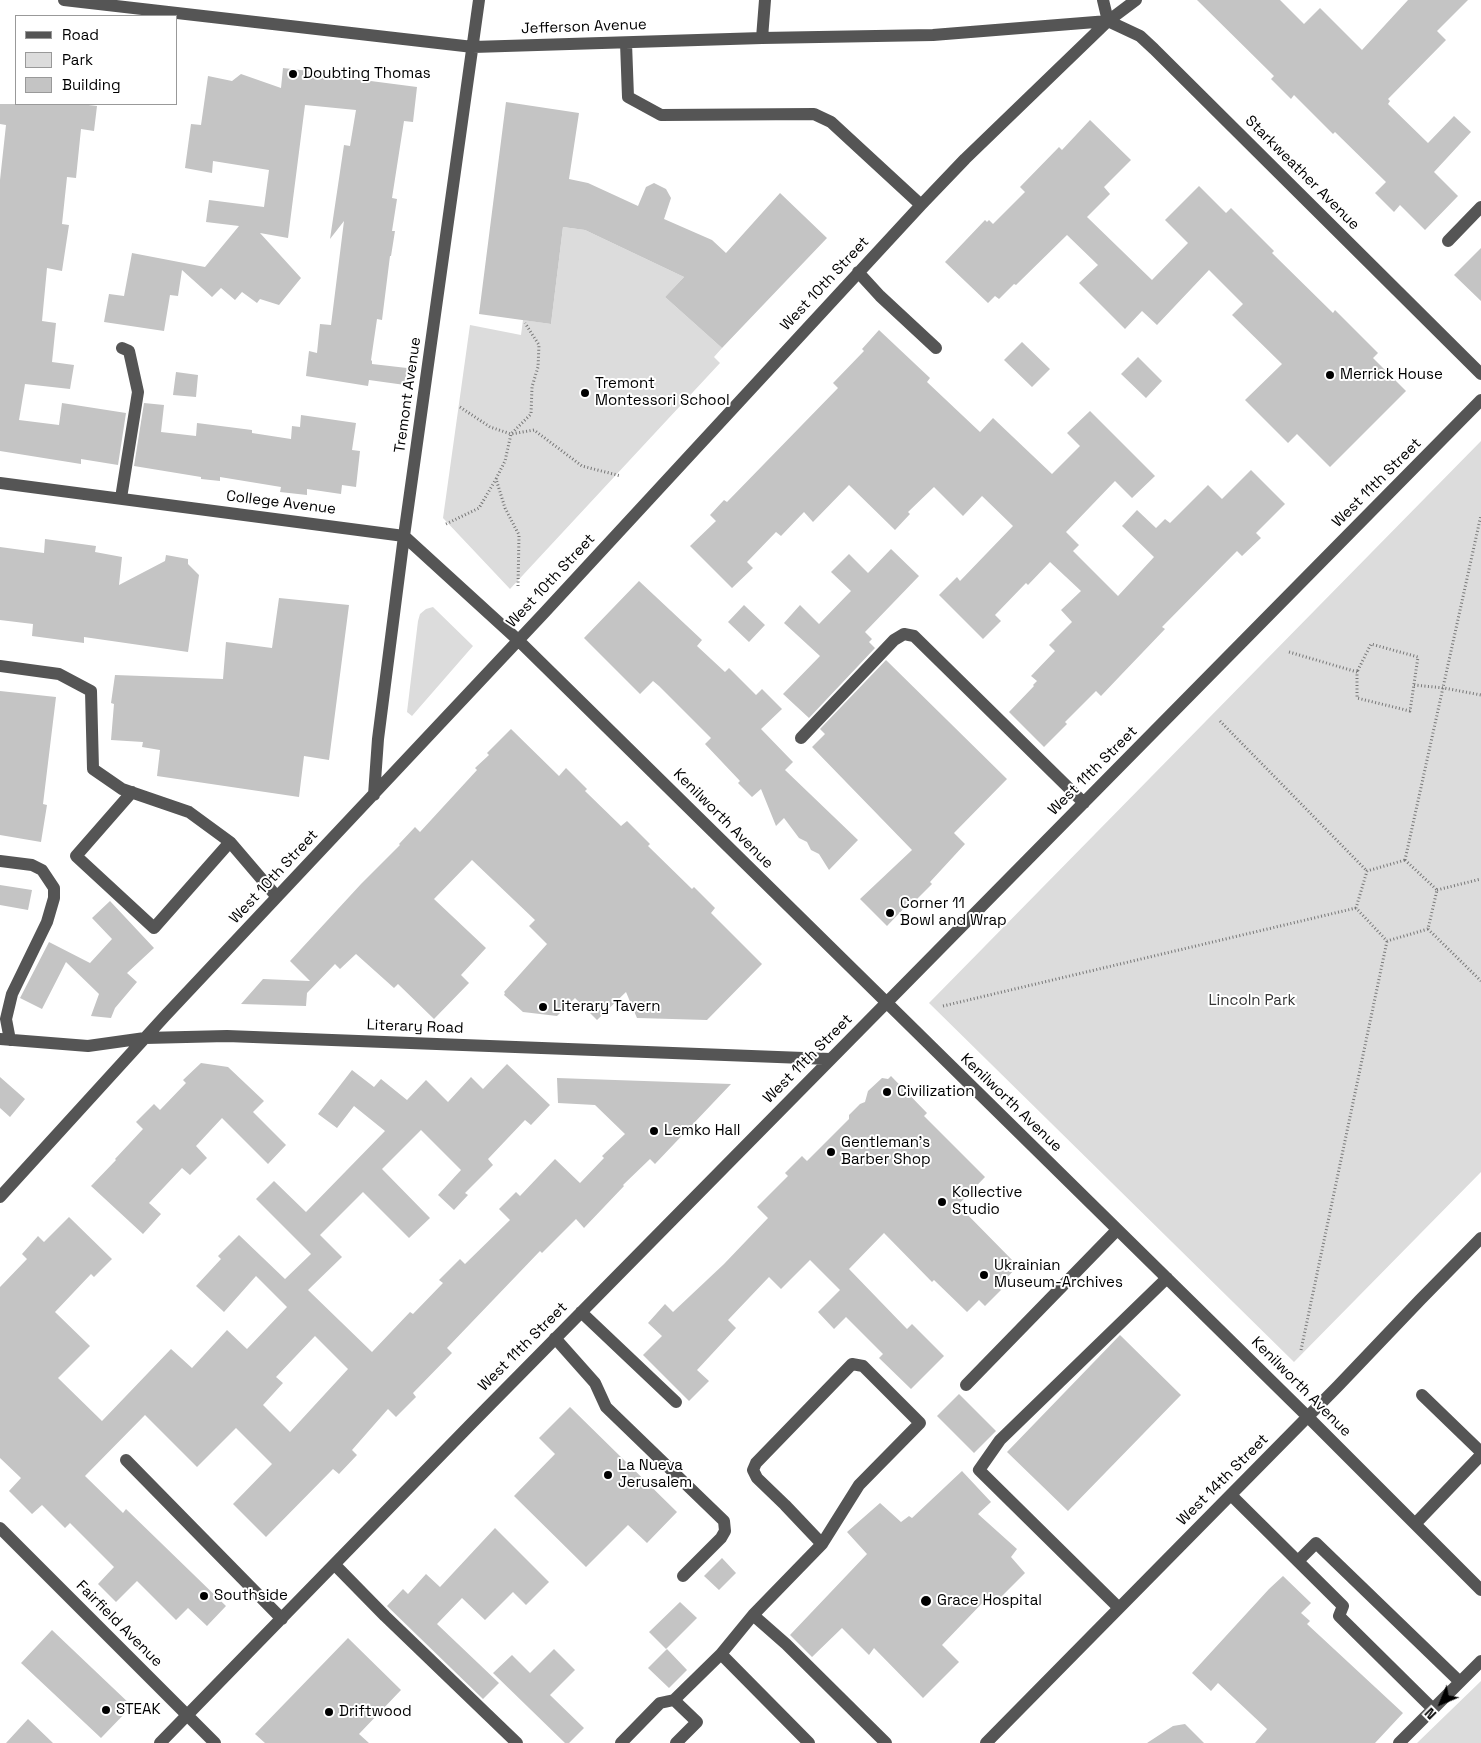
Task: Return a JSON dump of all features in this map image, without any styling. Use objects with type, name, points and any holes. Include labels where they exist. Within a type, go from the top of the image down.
[{"type":"street","name":"Jefferson Avenue","points":[[64,0],[473,46],[762,38],[933,36],[1108,21]]},
{"type":"street","name":"Tremont Avenue","points":[[374,795],[378,739],[404,536],[479,0]]},
{"type":"street","points":[[762,38],[765,0]]},
{"type":"street","points":[[1103,0],[1108,21]]},
{"type":"street","name":"West 10th Street","points":[[0,1197],[921,205],[965,159],[1108,21],[1136,0]]},
{"type":"street","name":"Starkweather Avenue","points":[[1108,21],[1140,36],[1154,49],[1481,374]]},
{"type":"street","points":[[626,43],[628,97],[654,112],[661,115],[814,114],[831,122],[921,205]]},
{"type":"street","points":[[1448,241],[1481,207]]},
{"type":"street","points":[[858,272],[880,296],[936,348]]},
{"type":"street","points":[[121,498],[138,392],[129,351],[122,348]]},
{"type":"street","name":"West 11th Street","points":[[160,1743],[555,1338],[830,1059],[887,1004],[1481,400]]},
{"type":"street","name":"College Avenue","points":[[0,482],[404,536]]},
{"type":"street","points":[[404,536],[518,640]]},
{"type":"street","points":[[801,738],[894,640],[904,634],[914,636],[1084,803]]},
{"type":"street","name":"Kenilworth Avenue","points":[[518,640],[1308,1417],[1481,1590]]},
{"type":"street","points":[[0,666],[60,674],[91,691],[93,769],[122,789],[189,812],[230,842],[277,897]]},
{"type":"street","points":[[132,792],[76,856],[154,928],[230,842]]},
{"type":"street","points":[[0,861],[32,865],[42,870],[54,888],[54,898],[47,922],[12,994],[6,1019],[5,1039]]},
{"type":"street","name":"Literary Road","points":[[5,1039],[88,1046],[146,1038],[227,1036],[830,1059]]},
{"type":"street","points":[[966,1385],[1118,1230]]},
{"type":"street","name":"West 14th Street","points":[[986,1743],[1308,1417],[1481,1238]]},
{"type":"street","points":[[1119,1608],[979,1470],[1000,1440],[1167,1278]]},
{"type":"street","points":[[581,1312],[676,1402]]},
{"type":"street","points":[[555,1338],[595,1383],[606,1407],[724,1522],[725,1531],[721,1538],[684,1576]]},
{"type":"street","points":[[621,1743],[660,1703],[674,1700],[721,1654],[753,1615],[822,1544],[860,1485],[920,1423],[863,1366],[852,1364],[756,1463],[753,1470],[757,1478],[822,1544]]},
{"type":"street","points":[[1415,1524],[1481,1454],[1422,1395]]},
{"type":"street","points":[[126,1460],[282,1619]]},
{"type":"street","points":[[1231,1495],[1343,1606],[1338,1616],[1432,1709]]},
{"type":"street","name":"Fairfield Avenue","points":[[0,1528],[215,1743]]},
{"type":"street","points":[[1298,1561],[1316,1543],[1460,1682]]},
{"type":"street","points":[[335,1565],[385,1616],[517,1743]]},
{"type":"street","points":[[753,1615],[786,1644],[886,1743]]},
{"type":"street","points":[[721,1654],[809,1743]]},
{"type":"street","points":[[1399,1743],[1481,1661]]},
{"type":"street","points":[[674,1700],[697,1722],[676,1743]]},
{"type":"path","points":[[446,524],[479,508],[505,461],[511,434],[531,414],[532,387],[538,366],[539,345],[525,323]]},
{"type":"path","points":[[460,407],[490,426],[511,434],[534,430],[582,466],[621,476]]},
{"type":"path","points":[[496,479],[505,508],[519,535],[518,586]]},
{"type":"path","points":[[1405,860],[1481,515]]},
{"type":"path","points":[[1371,644],[1418,656],[1410,711],[1357,698],[1358,672],[1371,644]]},
{"type":"path","points":[[1288,652],[1358,672]]},
{"type":"path","points":[[1414,685],[1481,695]]},
{"type":"path","points":[[1220,721],[1368,871]]},
{"type":"path","points":[[1368,871],[1405,860]]},
{"type":"path","points":[[1405,860],[1437,890]]},
{"type":"path","points":[[1356,908],[1368,871]]},
{"type":"path","points":[[1437,890],[1481,879]]},
{"type":"path","points":[[1428,928],[1437,890]]},
{"type":"path","points":[[1356,908],[1387,941]]},
{"type":"path","points":[[943,1006],[1356,908]]},
{"type":"path","points":[[1387,941],[1428,928]]},
{"type":"path","points":[[1428,928],[1481,981]]},
{"type":"path","points":[[1301,1350],[1387,941]]},
{"type":"green space","points":[[563,227],[585,230],[684,277],[665,297],[722,348],[714,357],[720,363],[510,589],[443,518],[470,325],[521,335],[523,320],[551,324]]},
{"type":"green space","name":"Lincoln Park","points":[[1481,441],[1481,1172],[1294,1362],[929,1003]]},
{"type":"green space","points":[[433,607],[473,646],[412,716],[407,712],[418,621],[420,614],[426,609]]},
{"type":"green space","points":[[1481,1681],[1481,1743],[1417,1743]]},
{"type":"building","points":[[1197,0],[1280,0],[1304,24],[1320,8],[1362,50],[1408,0],[1468,0],[1437,31],[1446,40],[1388,99],[1390,101],[1388,104],[1428,143],[1454,116],[1471,132],[1434,172],[1458,196],[1425,230],[1400,205],[1394,212],[1375,193],[1386,182],[1335,132],[1333,134],[1294,95],[1291,99],[1271,79],[1274,76]]},
{"type":"building","points":[[283,68],[417,87],[413,122],[404,121],[392,198],[397,199],[392,231],[395,231],[382,320],[377,319],[371,360],[372,364],[407,368],[405,385],[369,380],[368,386],[306,376],[309,351],[317,353],[320,324],[331,325],[344,221],[330,239],[344,145],[350,146],[356,110],[305,105],[288,238],[260,233],[301,278],[279,305],[260,299],[257,303],[242,292],[235,300],[221,288],[212,297],[182,270],[178,296],[170,295],[164,331],[104,322],[109,294],[124,296],[132,253],[205,267],[239,226],[206,222],[209,200],[264,207],[269,170],[213,161],[212,173],[185,168],[191,124],[201,125],[208,76],[232,81],[241,74],[281,88]]},
{"type":"building","points":[[506,102],[579,113],[569,179],[588,183],[638,206],[646,187],[654,183],[666,189],[671,198],[664,219],[712,240],[726,253],[780,193],[827,238],[722,348],[665,297],[684,277],[585,230],[563,227],[551,324],[479,314]]},
{"type":"building","points":[[0,104],[97,106],[94,131],[81,129],[76,178],[67,177],[62,224],[69,225],[62,271],[47,268],[42,321],[56,323],[52,362],[74,365],[70,389],[25,384],[19,420],[59,425],[62,403],[126,413],[118,465],[81,459],[81,464],[0,451],[0,180],[6,125],[0,124]]},
{"type":"building","points":[[1090,120],[1131,160],[1104,187],[1110,194],[1087,217],[1152,280],[1188,243],[1165,220],[1199,186],[1226,213],[1231,208],[1274,251],[1272,253],[1333,313],[1335,310],[1378,353],[1373,358],[1406,391],[1330,467],[1297,434],[1288,443],[1245,400],[1282,364],[1232,315],[1243,304],[1209,270],[1157,325],[1142,311],[1125,329],[1079,283],[1098,265],[1067,235],[1016,285],[1014,284],[999,299],[995,296],[988,303],[945,262],[985,220],[987,222],[989,220],[993,224],[1025,192],[1020,187],[1059,147],[1062,150]]},
{"type":"building","points":[[1481,248],[1481,301],[1454,275]]},
{"type":"building","points":[[879,330],[930,378],[927,382],[980,432],[993,418],[1052,474],[1080,446],[1067,433],[1090,411],[1155,476],[1132,498],[1115,481],[1066,532],[1079,545],[1073,551],[1118,596],[1154,557],[1122,526],[1137,510],[1156,528],[1165,519],[1170,523],[1208,485],[1222,499],[1251,470],[1285,504],[1256,533],[1261,538],[1242,556],[1237,551],[1162,627],[1165,629],[1101,696],[1096,691],[1065,722],[1067,724],[1044,747],[1009,712],[1034,686],[1037,681],[1031,676],[1055,651],[1049,645],[1072,622],[1061,610],[1081,591],[1050,562],[1028,585],[1026,583],[995,615],[1001,621],[983,639],[939,595],[957,577],[960,581],[1013,526],[982,496],[963,516],[934,487],[908,512],[910,514],[895,530],[849,485],[813,522],[804,512],[781,536],[776,532],[747,562],[753,568],[732,588],[690,546],[716,521],[710,515],[724,500],[727,502],[838,388],[833,383],[864,351],[862,349]]},
{"type":"building","points":[[1022,342],[1050,369],[1032,387],[1004,360]]},
{"type":"building","points":[[1138,357],[1162,381],[1146,398],[1121,374]]},
{"type":"building","points":[[176,372],[198,375],[196,397],[173,395]]},
{"type":"building","points":[[144,403],[164,405],[161,432],[196,436],[197,423],[252,430],[252,433],[291,439],[292,426],[300,427],[301,415],[356,423],[352,450],[360,451],[356,487],[342,485],[341,494],[307,489],[307,495],[280,492],[281,487],[220,477],[220,481],[201,479],[201,477],[134,466]]},
{"type":"building","points":[[45,539],[96,546],[95,552],[122,557],[119,585],[165,561],[166,555],[188,559],[188,564],[199,575],[188,652],[84,637],[84,643],[32,636],[33,624],[0,620],[0,547],[44,553]]},
{"type":"building","points":[[891,549],[919,576],[865,632],[872,639],[869,642],[875,648],[809,718],[783,694],[820,656],[784,623],[800,605],[819,624],[851,591],[831,572],[849,554],[868,573]]},
{"type":"building","points":[[639,581],[702,640],[697,646],[725,672],[729,668],[756,695],[762,689],[782,709],[761,729],[793,762],[785,770],[858,840],[829,870],[819,854],[811,850],[807,842],[799,838],[784,818],[776,826],[761,789],[752,797],[738,783],[740,781],[705,744],[711,738],[659,686],[653,681],[640,694],[584,638]]},
{"type":"building","points":[[279,598],[349,605],[329,760],[304,756],[299,797],[157,776],[160,750],[142,747],[143,742],[111,740],[114,704],[111,703],[115,675],[223,679],[226,642],[272,648]]},
{"type":"building","points":[[744,605],[765,625],[749,642],[728,622]]},
{"type":"building","points":[[886,660],[1007,779],[954,833],[965,844],[930,882],[932,884],[911,905],[909,903],[887,926],[860,899],[912,850],[812,747],[825,734],[820,729]]},
{"type":"building","points":[[0,691],[56,697],[43,804],[47,805],[41,842],[0,835]]},
{"type":"building","points":[[511,729],[559,776],[566,768],[587,789],[585,791],[621,826],[627,821],[650,844],[648,846],[692,889],[694,887],[715,908],[711,913],[762,964],[707,1020],[637,1018],[626,992],[597,1020],[575,998],[557,1016],[523,1012],[504,995],[504,992],[547,944],[529,926],[535,920],[472,860],[434,899],[486,948],[461,975],[469,983],[434,1019],[398,984],[394,988],[356,954],[340,969],[335,964],[307,993],[306,1006],[241,1004],[263,979],[310,981],[290,961],[415,827],[420,832],[477,770],[475,768],[489,755],[487,753]]},
{"type":"building","points":[[0,885],[32,890],[28,910],[0,905]]},
{"type":"building","points":[[110,901],[154,948],[127,973],[137,982],[115,1008],[111,1018],[91,1016],[99,994],[66,962],[42,1009],[20,998],[49,942],[90,963],[112,939],[92,918]]},
{"type":"building","points":[[201,1063],[228,1067],[264,1101],[253,1112],[286,1145],[268,1164],[222,1118],[196,1146],[207,1158],[190,1175],[182,1168],[149,1203],[161,1214],[143,1234],[91,1186],[143,1129],[136,1122],[154,1104],[160,1110],[186,1083],[183,1080]]},
{"type":"building","points":[[507,1064],[550,1105],[531,1125],[525,1120],[488,1159],[493,1165],[465,1193],[468,1195],[454,1210],[438,1195],[461,1170],[421,1130],[382,1169],[430,1218],[409,1238],[363,1192],[320,1235],[342,1257],[308,1290],[372,1352],[410,1312],[413,1314],[443,1283],[439,1280],[460,1259],[465,1264],[510,1220],[499,1209],[516,1192],[520,1196],[555,1159],[580,1183],[604,1158],[602,1156],[625,1134],[595,1105],[558,1103],[557,1078],[731,1084],[655,1164],[650,1159],[623,1185],[584,1228],[576,1219],[542,1253],[540,1251],[447,1348],[452,1353],[413,1393],[416,1397],[396,1417],[388,1409],[352,1450],[357,1455],[339,1474],[333,1469],[266,1537],[233,1504],[272,1464],[236,1428],[197,1467],[145,1415],[85,1476],[123,1513],[126,1509],[226,1606],[207,1626],[188,1608],[176,1620],[137,1581],[116,1602],[98,1584],[114,1567],[70,1523],[65,1528],[42,1505],[32,1514],[9,1491],[21,1478],[0,1458],[0,1287],[27,1259],[22,1254],[38,1236],[44,1242],[69,1217],[112,1259],[94,1277],[91,1274],[55,1312],[90,1346],[58,1378],[102,1421],[171,1349],[192,1368],[227,1330],[247,1349],[287,1307],[256,1276],[224,1312],[196,1286],[221,1259],[218,1256],[239,1235],[285,1279],[311,1254],[256,1199],[274,1181],[306,1212],[385,1131],[354,1106],[337,1128],[318,1114],[352,1070],[374,1087],[381,1079],[407,1100],[426,1080],[448,1102],[471,1077],[483,1089]],"holes":[[[315,1336],[348,1369],[290,1432],[263,1405],[283,1383],[276,1377]]]},
{"type":"building","points":[[891,1076],[927,1113],[924,1116],[985,1177],[958,1205],[1018,1266],[998,1287],[1001,1290],[985,1306],[979,1300],[967,1312],[934,1280],[932,1282],[884,1233],[849,1269],[907,1329],[912,1324],[944,1356],[911,1389],[879,1358],[883,1354],[846,1317],[834,1329],[818,1312],[840,1290],[810,1260],[781,1289],[769,1277],[728,1320],[736,1328],[697,1370],[709,1381],[689,1401],[643,1355],[662,1336],[648,1323],[665,1304],[673,1312],[724,1264],[768,1218],[757,1207],[788,1176],[785,1173],[802,1156],[807,1161],[849,1119],[849,1115],[860,1104],[865,1102],[868,1091],[882,1078],[888,1079]]},
{"type":"building","points":[[0,1077],[25,1099],[10,1117],[0,1108]]},
{"type":"building","points":[[1120,1335],[1181,1395],[1068,1511],[1007,1452]]},
{"type":"building","points":[[959,1394],[996,1431],[974,1453],[937,1416]]},
{"type":"building","points":[[570,1407],[677,1512],[647,1543],[628,1525],[586,1567],[514,1496],[555,1454],[539,1438]]},
{"type":"building","points":[[962,1471],[991,1502],[978,1514],[1017,1549],[1011,1557],[1025,1573],[995,1603],[988,1597],[942,1645],[959,1662],[923,1698],[874,1648],[869,1655],[842,1628],[812,1657],[790,1635],[867,1554],[847,1532],[880,1503],[901,1522],[909,1516],[912,1518]]},
{"type":"building","points":[[495,1528],[549,1582],[526,1605],[513,1592],[485,1620],[462,1598],[437,1624],[499,1683],[483,1699],[387,1606],[403,1589],[408,1594],[426,1574],[440,1587]]},
{"type":"building","points":[[722,1558],[736,1573],[719,1590],[704,1576]]},
{"type":"building","points":[[1283,1576],[1311,1603],[1301,1613],[1310,1621],[1307,1624],[1403,1713],[1375,1743],[1255,1743],[1267,1729],[1218,1683],[1211,1691],[1192,1673]]},
{"type":"building","points":[[680,1602],[697,1618],[666,1649],[649,1632]]},
{"type":"building","points":[[52,1630],[132,1706],[101,1738],[21,1663]]},
{"type":"building","name":"Driftwood","points":[[348,1638],[401,1690],[359,1734],[369,1743],[265,1743],[255,1734]]},
{"type":"building","points":[[554,1649],[575,1670],[550,1695],[584,1728],[569,1743],[565,1743],[493,1673],[512,1655],[530,1673]]},
{"type":"building","points":[[667,1649],[687,1670],[669,1688],[648,1668]]},
{"type":"building","points":[[28,1719],[53,1743],[6,1743]]},
{"type":"building","points":[[1185,1724],[1204,1743],[1147,1743],[1173,1726]]},
{"type":"place","name":"Doubting Thomas","points":[[293,74]]},
{"type":"place","name":"Merrick House","points":[[1330,375]]},
{"type":"place","name":"Tremont Montessori School","points":[[585,393]]},
{"type":"place","name":"Corner 11 Bowl and Wrap","points":[[890,913]]},
{"type":"place","name":"Literary Tavern","points":[[543,1007]]},
{"type":"place","name":"Civilization","points":[[887,1092]]},
{"type":"place","name":"Lemko Hall","points":[[654,1131]]},
{"type":"place","name":"Gentleman's Barber Shop","points":[[831,1152]]},
{"type":"place","name":"Kollective Studio","points":[[942,1202]]},
{"type":"place","name":"Ukrainian Museum-Archives","points":[[984,1275]]},
{"type":"place","name":"La Nueva Jerusalem","points":[[608,1475]]},
{"type":"place","name":"Southside","points":[[204,1596]]},
{"type":"place","name":"Grace Hospital","points":[[926,1601]]},
{"type":"place","name":"STEAK","points":[[106,1710]]},
{"type":"place","name":"Driftwood","points":[[329,1712]]}]
